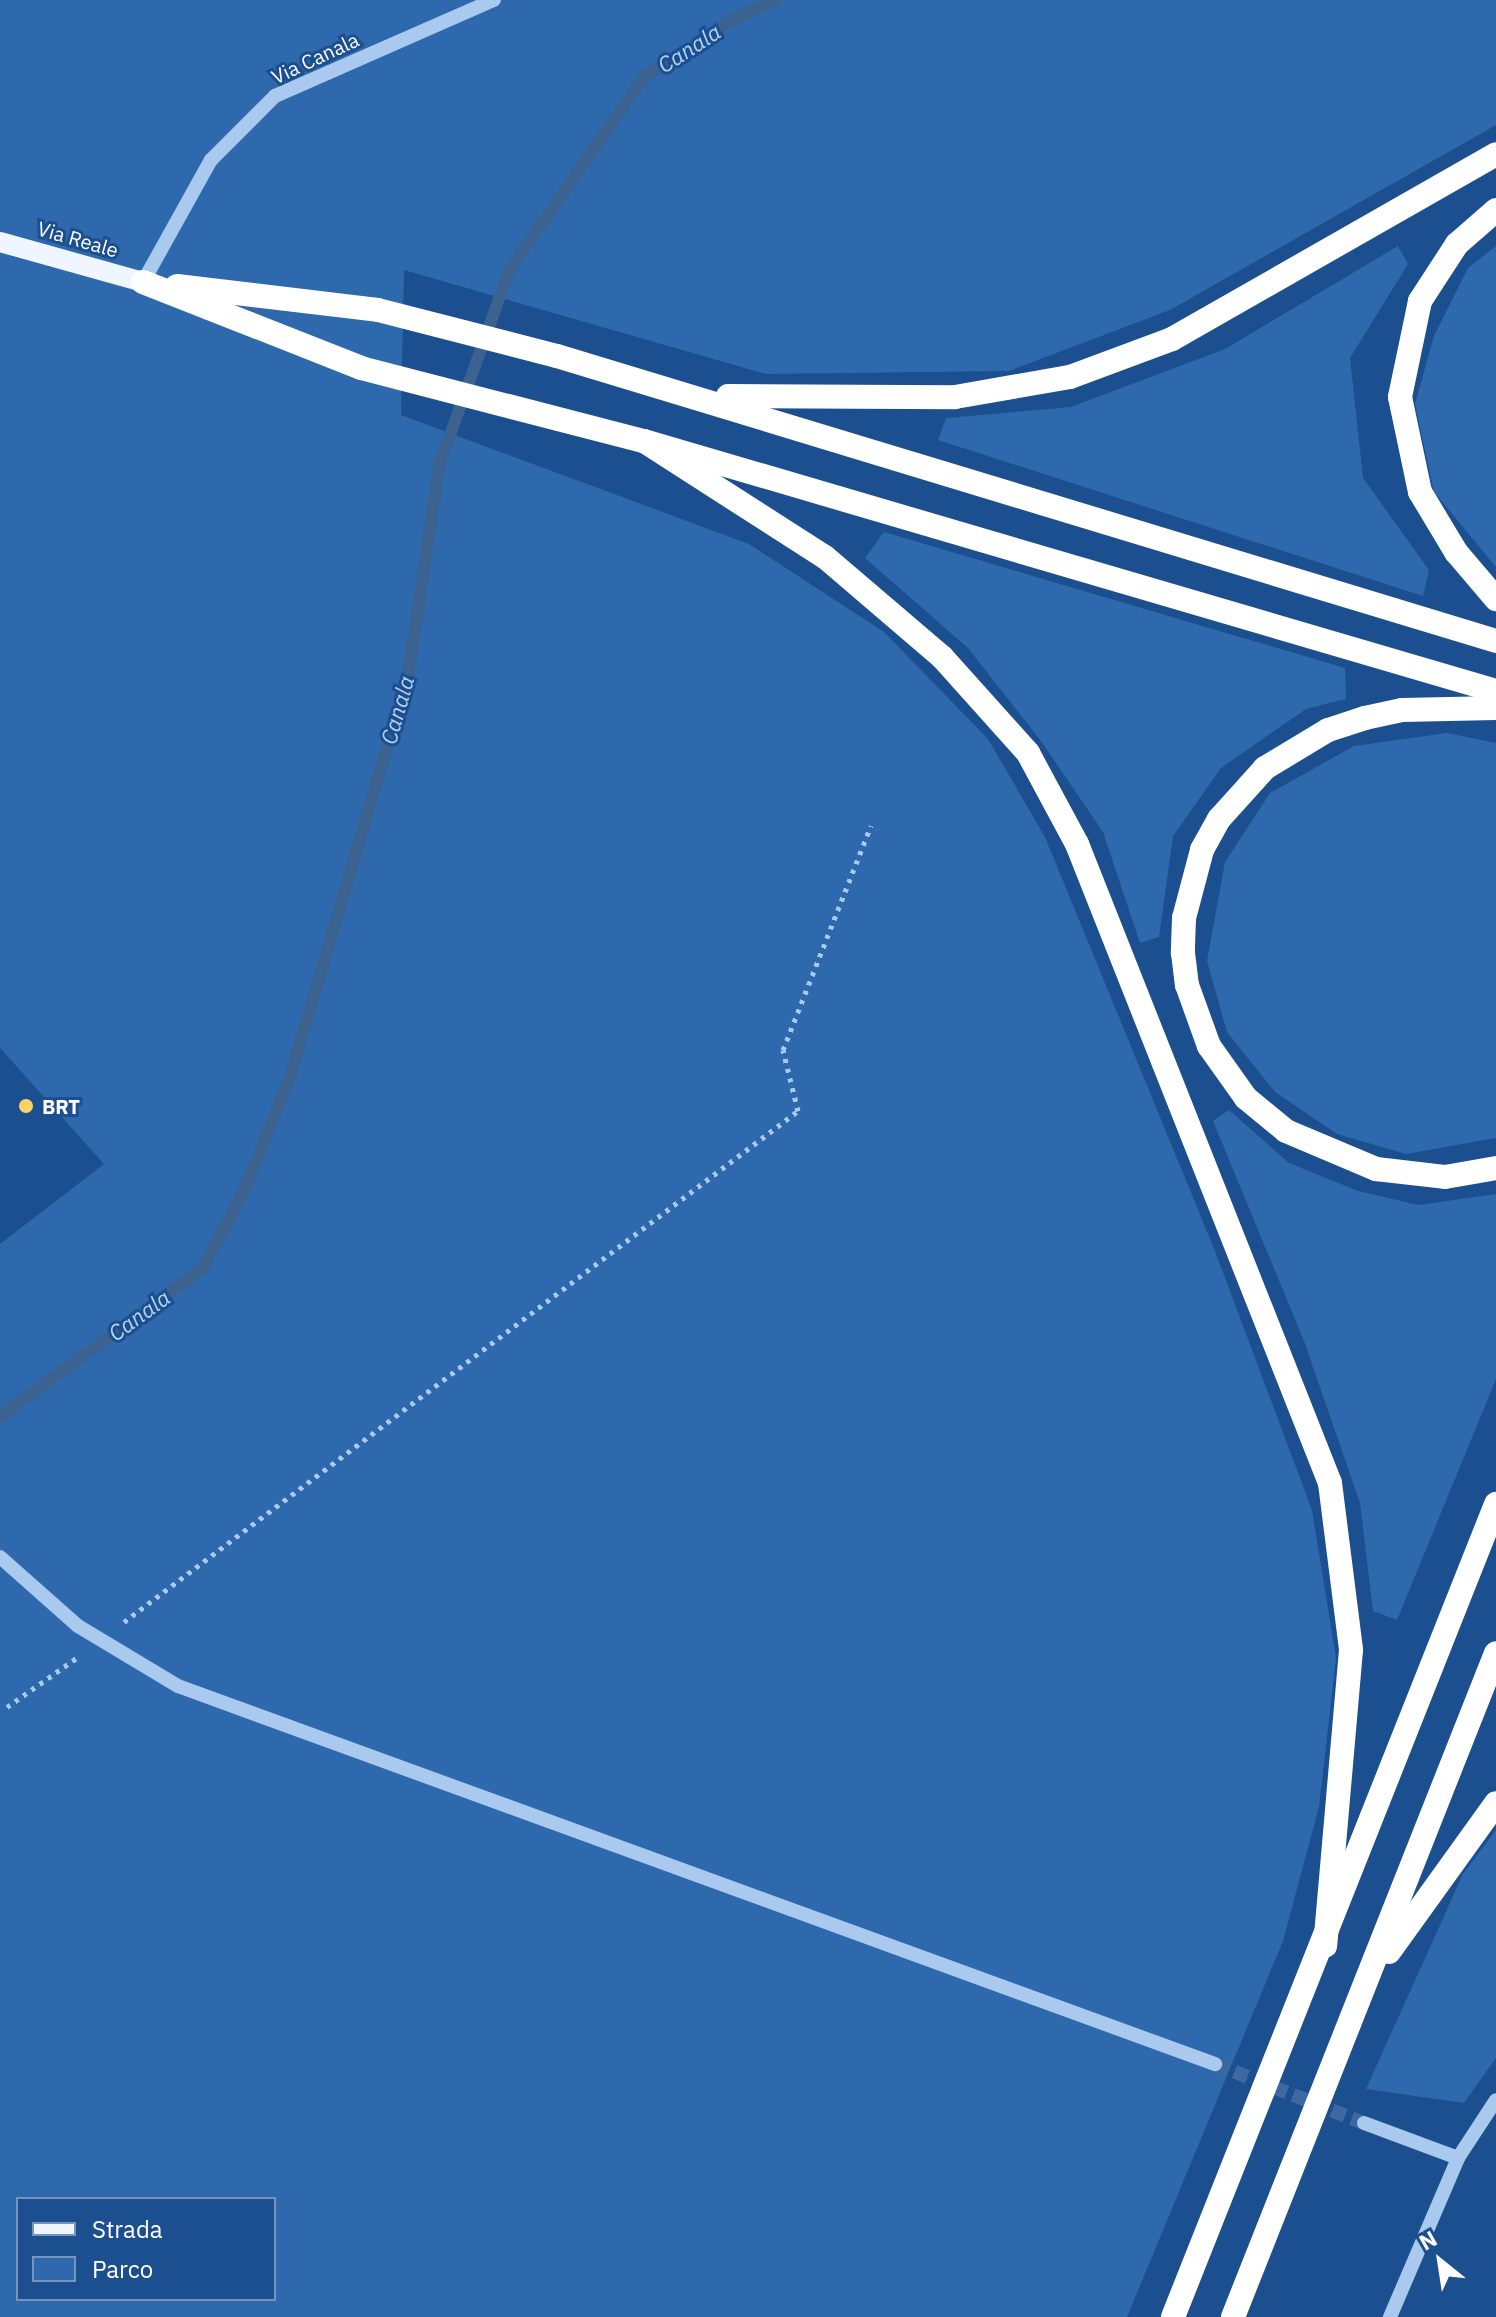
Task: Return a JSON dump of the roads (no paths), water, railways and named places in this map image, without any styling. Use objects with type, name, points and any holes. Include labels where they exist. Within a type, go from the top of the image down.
[{"type":"highway","points":[[696,396],[955,397],[1070,377],[1184,332],[1496,154]]},
{"type":"highway","points":[[1496,210],[1457,244],[1420,301],[1400,397],[1420,492],[1456,552],[1496,599]]},
{"type":"highway","points":[[143,282],[378,310],[557,356],[1496,641]]},
{"type":"highway","points":[[143,282],[361,368],[644,441],[1496,691]]},
{"type":"highway","points":[[644,441],[825,557],[942,657],[1028,753],[1077,844],[1330,1483],[1351,1650],[1325,1946]]},
{"type":"highway","points":[[1496,708],[1402,710],[1365,718],[1328,730],[1265,768],[1226,810],[1202,850],[1184,918],[1183,953],[1187,985],[1209,1046],[1246,1098],[1286,1131],[1376,1169],[1445,1177],[1496,1168]]},
{"type":"highway","points":[[1173,2317],[1325,1946],[1496,1504]]},
{"type":"highway","points":[[1233,2317],[1496,1653]]},
{"type":"highway","points":[[1341,2042],[1416,1908],[1496,1803]]},
{"type":"main road","name":"Via Reale","points":[[0,242],[143,282]]},
{"type":"street","name":"Via Canala","points":[[143,282],[211,160],[275,96],[494,0]]},
{"type":"street","points":[[0,1557],[101,1640],[178,1686],[1215,2064]]},
{"type":"street","points":[[1390,2317],[1458,2158],[1496,2100]]},
{"type":"street","points":[[1364,2123],[1458,2158]]},
{"type":"waterway","name":"Canala","points":[[0,1417],[203,1268],[243,1193],[290,1077],[408,676],[440,463],[510,269],[644,77],[734,19],[776,0]]},
{"type":"tunnel","points":[[1215,2064],[1364,2123]]},
{"type":"place","name":"BRT","points":[[26,1106]]}]
